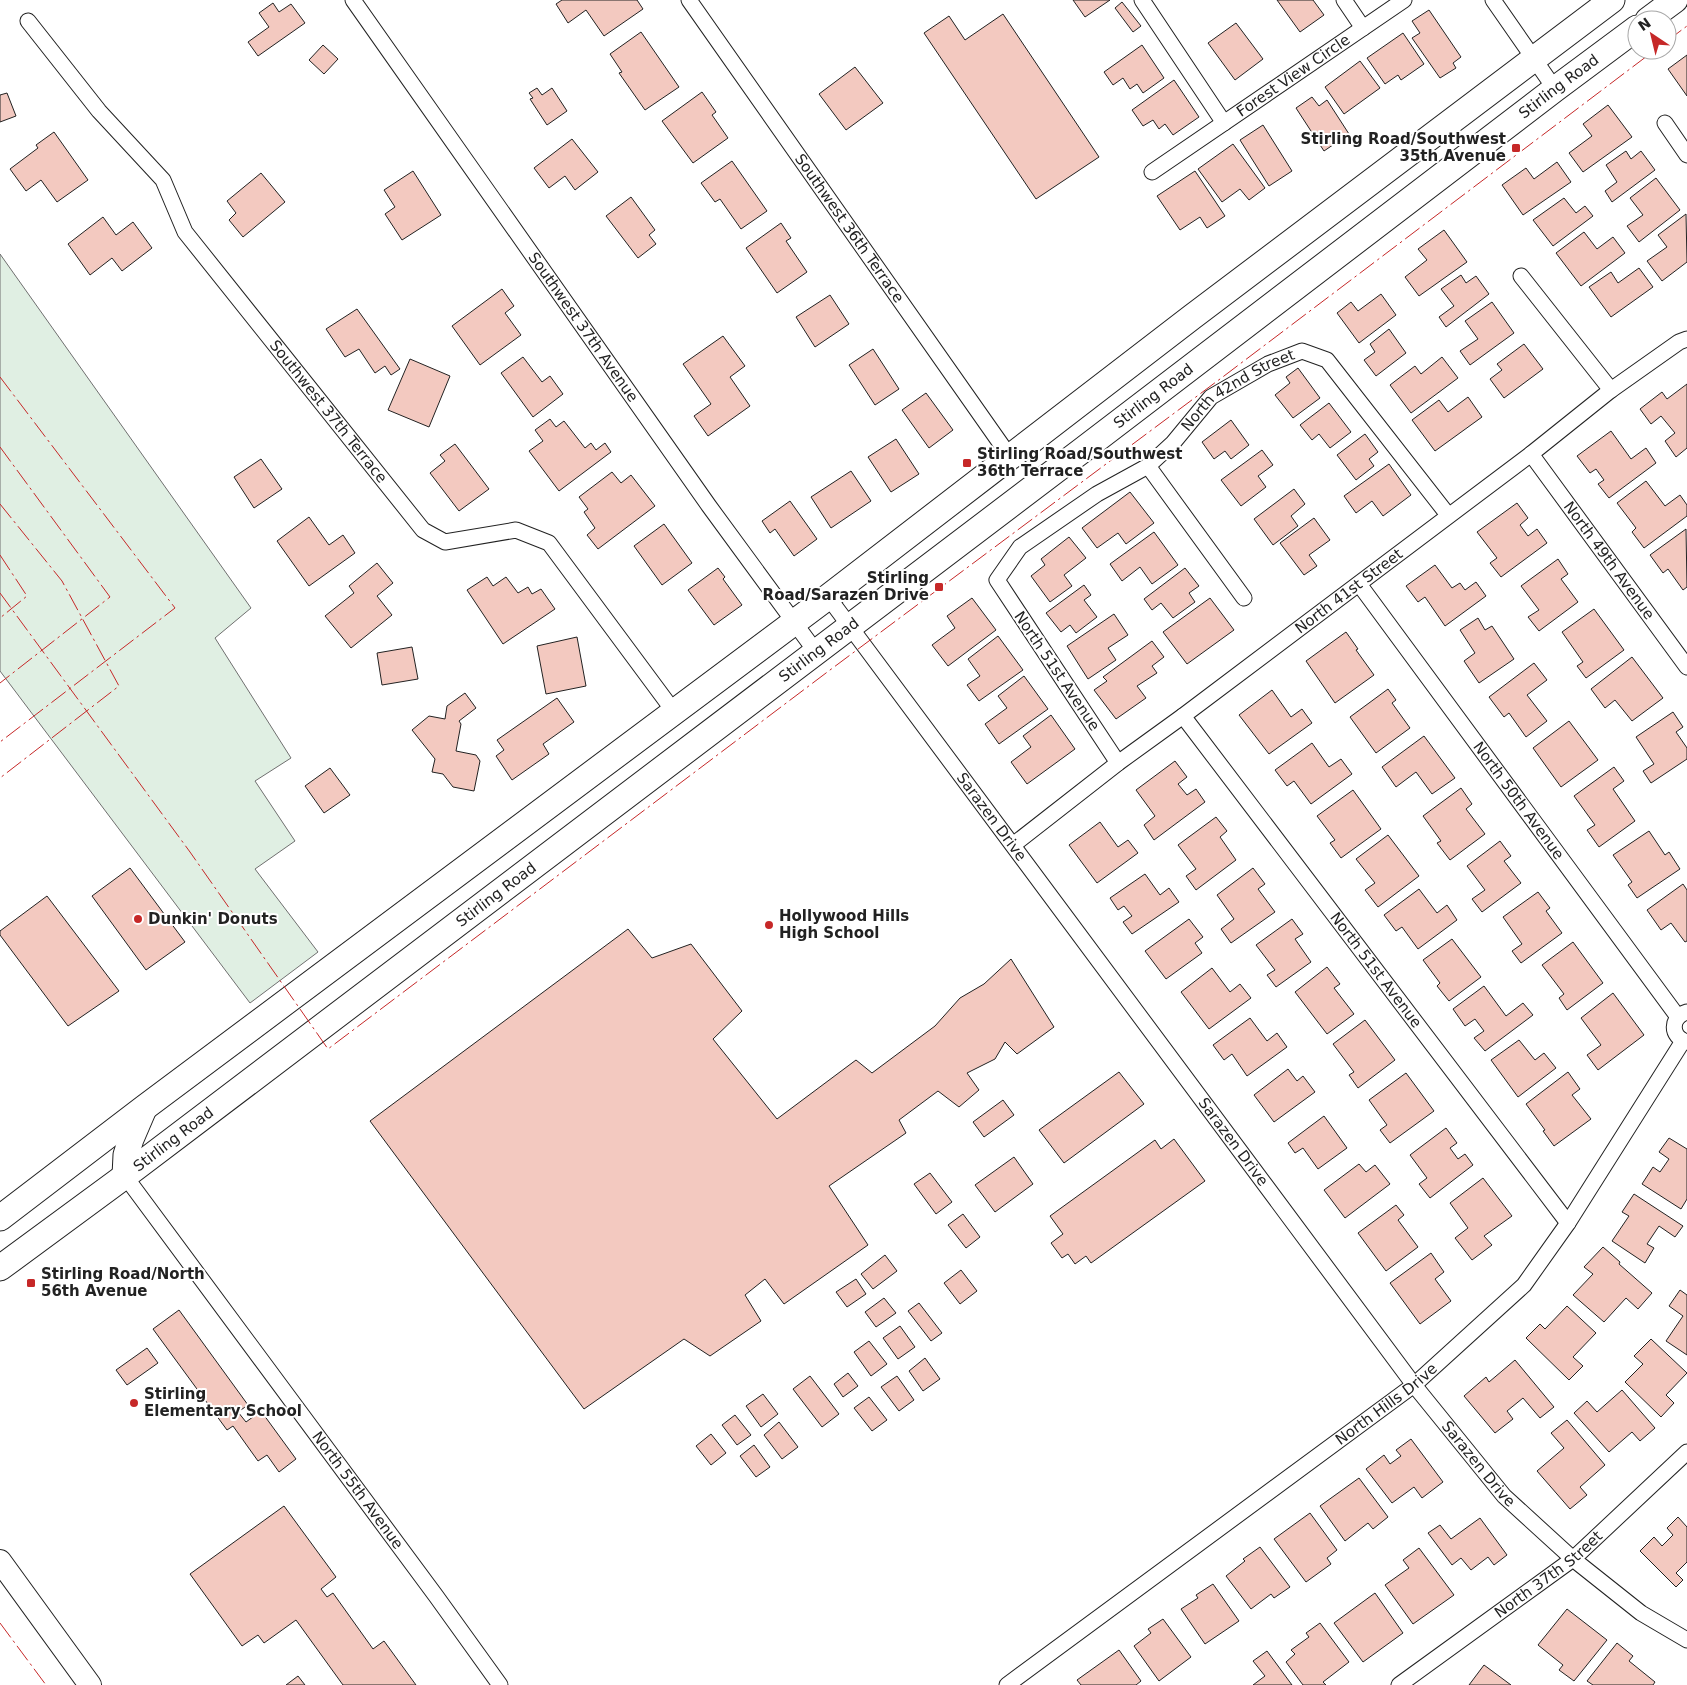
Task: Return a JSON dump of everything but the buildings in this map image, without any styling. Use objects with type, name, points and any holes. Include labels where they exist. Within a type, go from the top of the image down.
[{"type":"main road","points":[[0,1218],[144,1108],[675,713],[1184,323],[1612,0]]},
{"type":"main road","points":[[1662,10],[1675,0]]},
{"type":"main road","name":"Stirling Road","points":[[0,1268],[125,1176],[850,627],[1627,35]]},
{"type":"main road","points":[[125,1176],[126,1155],[144,1108]]},
{"type":"street","name":"Southwest 37th Avenue","points":[[353,0],[709,506],[816,652]]},
{"type":"street","name":"Southwest 36th Terrace","points":[[689,0],[1010,457]]},
{"type":"street","name":"Forest View Circle","points":[[1142,0],[1224,123]]},
{"type":"street","name":"Forest View Circle","points":[[1344,0],[1363,28]]},
{"type":"street","name":"Forest View Circle","points":[[1152,172],[1404,0]]},
{"type":"street","points":[[1493,0],[1555,89]]},
{"type":"street","name":"Southwest 37th Terrace","points":[[28,21],[99,111],[163,180],[185,232],[423,530],[445,542],[516,530],[549,543],[675,713]]},
{"type":"street","points":[[1665,124],[1687,155]]},
{"type":"street","points":[[1521,276],[1610,390]]},
{"type":"street","name":"North 41st Street","points":[[1013,845],[1118,763],[1531,454],[1610,390],[1679,342],[1687,339]]},
{"type":"street","name":"North 42nd Street","points":[[997,580],[1020,547],[1097,494],[1148,466],[1173,443],[1211,397],[1268,364],[1302,351],[1327,360],[1448,515]]},
{"type":"street","name":"North 49th Avenue","points":[[1531,454],[1687,667]]},
{"type":"street","points":[[1148,466],[1244,598]]},
{"type":"street","name":"North 51st Avenue","points":[[997,580],[1118,763]]},
{"type":"street","name":"North 50th Avenue","points":[[1359,584],[1682,1014]]},
{"type":"street","name":"Sarazen Drive","points":[[828,597],[1414,1385],[1504,1496],[1573,1559],[1641,1613],[1687,1640]]},
{"type":"street","name":"North 51st Avenue","points":[[1183,716],[1568,1223]]},
{"type":"street","points":[[1682,1014],[1674,1025],[1674,1030],[1676,1035],[1685,1042]]},
{"type":"street","name":"North Hills Drive","points":[[1007,1685],[1414,1385],[1524,1285],[1568,1223],[1685,1042]]},
{"type":"street","name":"North 55th Avenue","points":[[125,1176],[500,1685]]},
{"type":"street","name":"North 37th Street","points":[[1399,1685],[1573,1559],[1687,1452]]},
{"type":"street","points":[[0,1561],[90,1685]]},
{"type":"green space","points":[[0,254],[251,608],[215,638],[291,758],[255,781],[295,841],[255,869],[318,952],[250,1003],[0,671]]},
{"type":"power","points":[[1677,34],[1687,26]]},
{"type":"power","points":[[0,593],[190,852],[328,1049],[1642,60]]},
{"type":"power","points":[[0,377],[175,608],[0,742]]},
{"type":"power","points":[[0,447],[110,597],[0,683]]},
{"type":"power","points":[[0,504],[62,581],[119,686],[0,778]]},
{"type":"power","points":[[0,555],[27,596],[0,618]]},
{"type":"power","points":[[0,1623],[46,1685]]},
{"type":"place","name":"Stirling Road/Southwest 35th Avenue","points":[[1516,148]]},
{"type":"place","name":"Stirling Road/Southwest 36th Terrace","points":[[967,463]]},
{"type":"place","name":"Stirling Road/Sarazen Drive","points":[[939,587]]},
{"type":"place","name":"Dunkin' Donuts","points":[[138,919]]},
{"type":"place","name":"Hollywood Hills High School","points":[[769,925]]},
{"type":"place","name":"Stirling Road/North 56th Avenue","points":[[31,1283]]},
{"type":"place","name":"Stirling Elementary School","points":[[134,1403]]}]
